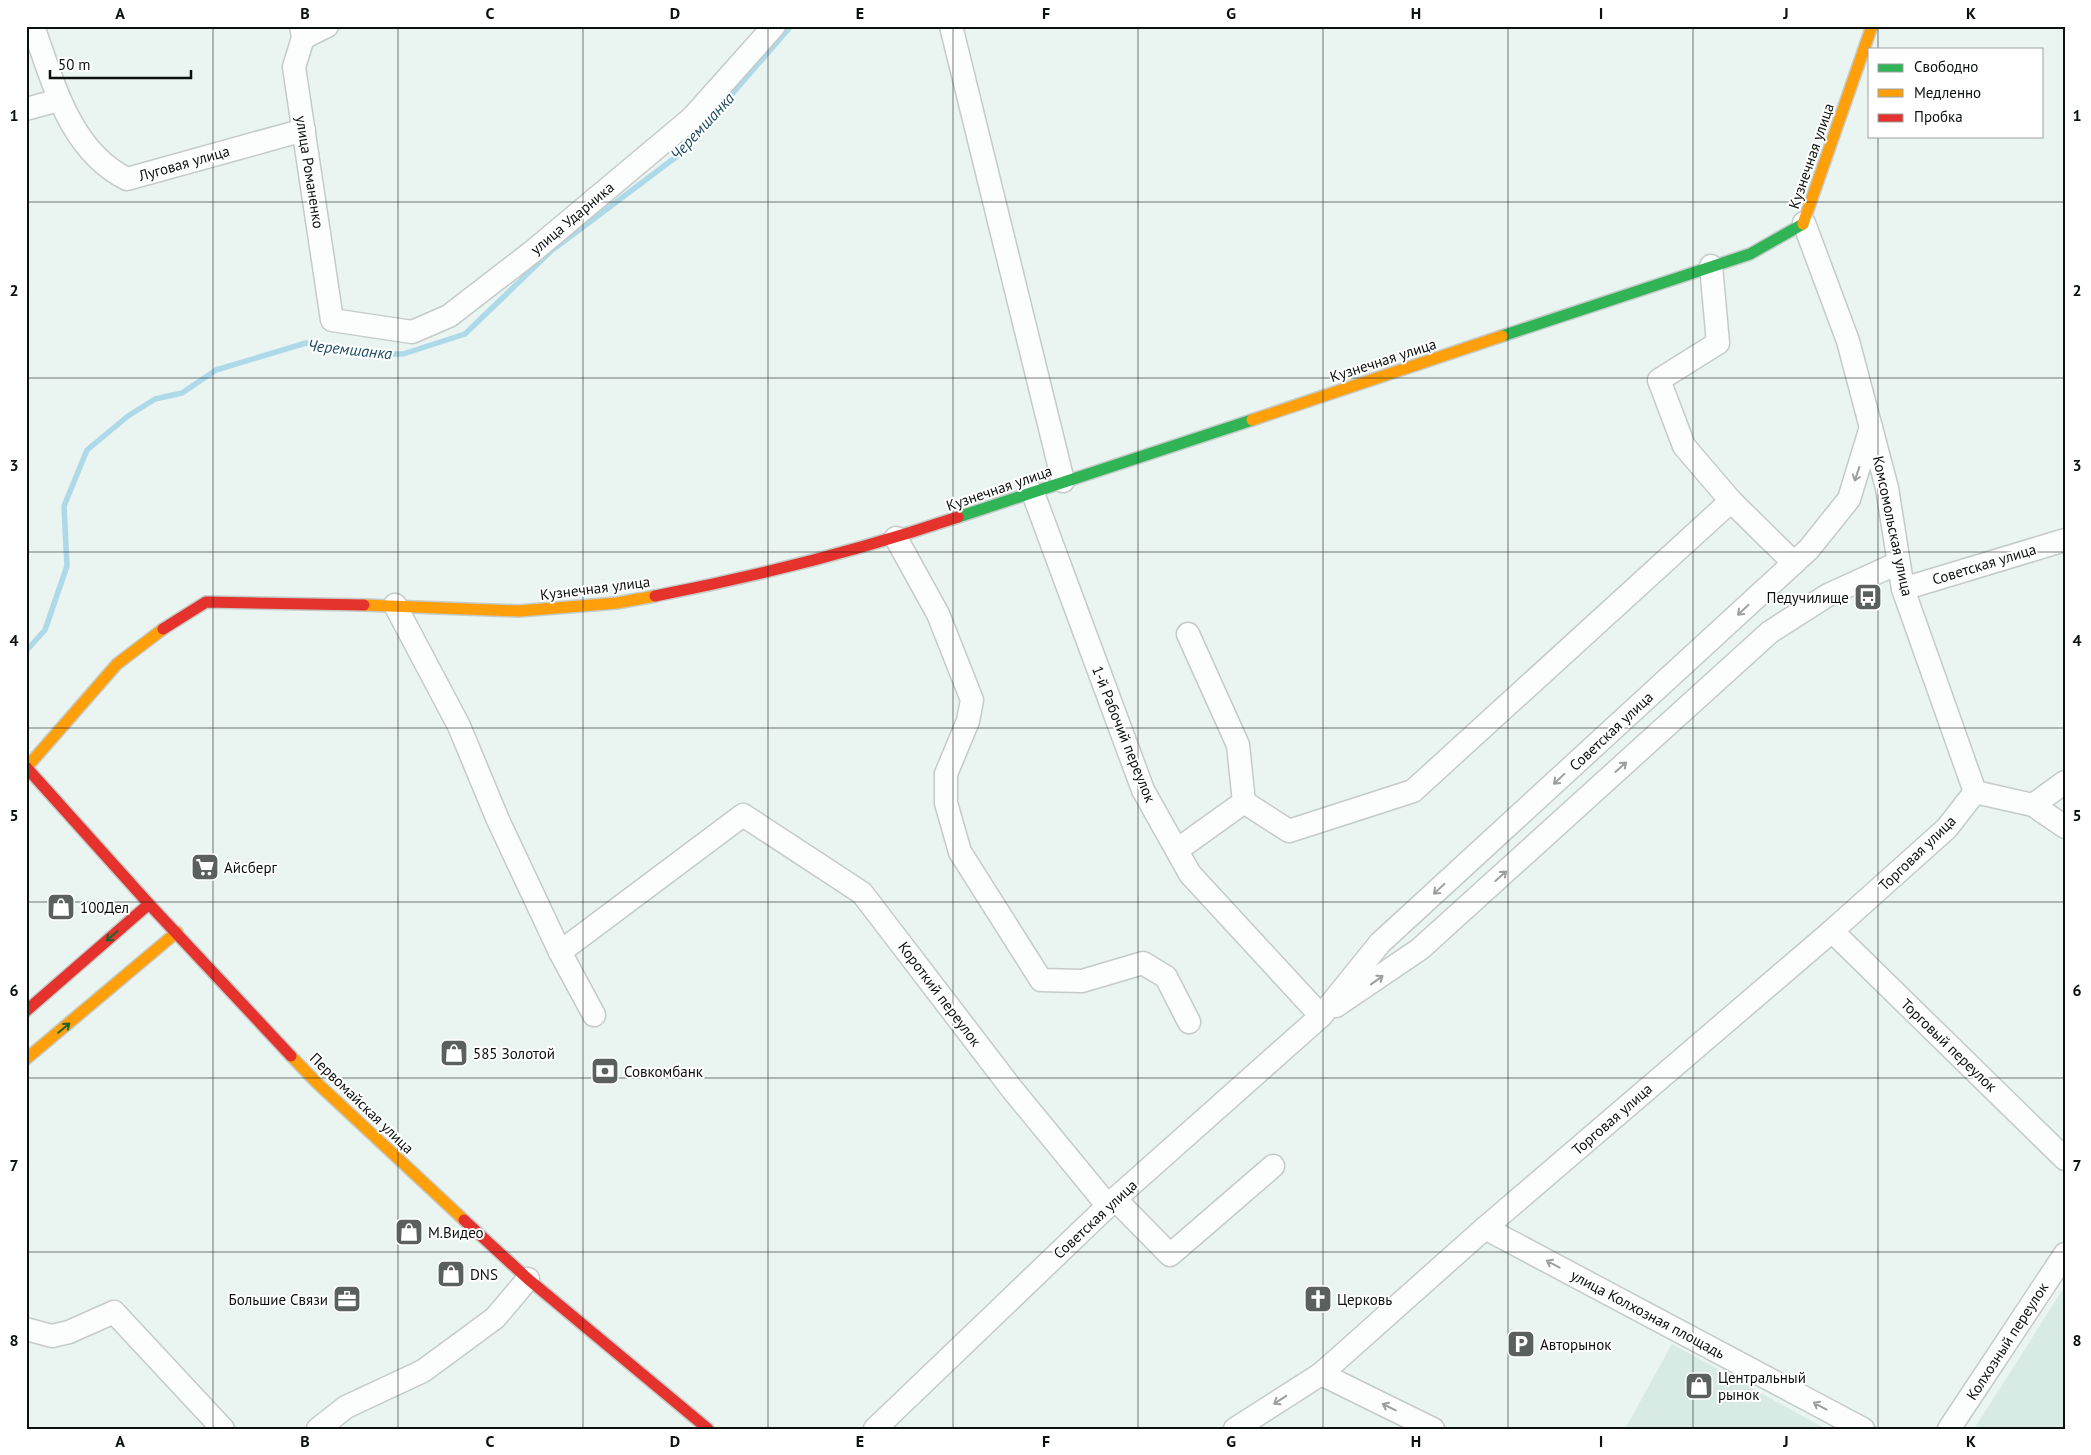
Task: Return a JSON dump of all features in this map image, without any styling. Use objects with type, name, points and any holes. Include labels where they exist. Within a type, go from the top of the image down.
[{"type":"street","name":"Луговая улица","points":[[34,26],[59,100],[75,130],[108,170],[127,179],[304,130]]},
{"type":"street","points":[[302,32],[327,26]]},
{"type":"street","name":"улица Ударника","points":[[332,320],[412,332],[449,316],[532,252],[692,118],[774,26]]},
{"type":"street","points":[[951,26],[1064,482]]},
{"type":"street","name":"Кузнечная улица","points":[[26,767],[117,664],[177,618],[206,602],[395,605],[519,611],[617,603],[712,585],[896,538],[1750,254],[1804,223],[1872,26]]},
{"type":"street","name":"улица Романенко","points":[[302,32],[294,68],[332,320]]},
{"type":"street","points":[[26,109],[59,100]]},
{"type":"street","name":"Комсомольская улица","points":[[1804,223],[1848,341],[1887,488],[1903,588],[1974,792]]},
{"type":"street","points":[[1711,266],[1718,343],[1659,380],[1684,446],[1731,501],[1794,563]]},
{"type":"street","name":"Советская улица","points":[[875,1429],[1111,1203],[1320,1016],[1380,943],[1809,549],[1849,499],[1871,427]]},
{"type":"street","name":"1-й Рабочий переулок","points":[[1033,493],[1143,790],[1190,874],[1320,1016]]},
{"type":"street","points":[[1244,802],[1289,831],[1413,791],[1731,501]]},
{"type":"street","points":[[896,538],[938,614],[972,700],[968,721],[946,774],[946,803],[960,852],[1041,980],[1082,981],[1143,963],[1166,977],[1189,1022]]},
{"type":"street","name":"Советская улица","points":[[1903,588],[2065,540]]},
{"type":"street","name":"Советская улица","points":[[1320,1016],[1367,987],[1420,949],[1770,632],[1828,595],[1898,563]]},
{"type":"street","points":[[395,605],[459,726],[498,820],[560,952],[594,1014]]},
{"type":"street","points":[[1188,634],[1238,745],[1244,802]]},
{"type":"street","name":"Первомайская улица","points":[[26,767],[149,904],[316,1082],[528,1279],[708,1429]]},
{"type":"street","points":[[2033,805],[2065,782]]},
{"type":"street","points":[[1974,792],[2033,805],[2065,826]]},
{"type":"street","name":"Торговая улица","points":[[1235,1429],[1321,1374],[1485,1228],[1832,931],[1947,828],[1974,792]]},
{"type":"street","points":[[1177,850],[1244,802]]},
{"type":"street","name":"Короткий переулок","points":[[560,952],[743,815],[862,893],[1012,1089],[1111,1203],[1170,1256],[1273,1166]]},
{"type":"street","points":[[26,1011],[149,904]]},
{"type":"street","name":"Торговый переулок","points":[[1832,931],[2065,1159]]},
{"type":"street","points":[[26,1059],[177,932]]},
{"type":"street","name":"улица Колхозная площадь","points":[[1485,1228],[1863,1429]]},
{"type":"street","name":"Колхозный переулок","points":[[1949,1429],[2065,1254]]},
{"type":"street","points":[[318,1429],[346,1407],[423,1371],[495,1318],[528,1279]]},
{"type":"street","points":[[26,1328],[52,1336],[69,1332],[114,1312],[223,1429]]},
{"type":"street","points":[[1321,1374],[1433,1429]]},
{"type":"shaded area","points":[[2065,1286],[2065,1429],[1974,1429]]},
{"type":"shaded area","name":"Центральный рынок","points":[[1672,1344],[1826,1429],[1625,1429]]},
{"type":"waterway","name":"Черемшанка","points":[[26,651],[45,630],[67,566],[64,506],[87,450],[128,416],[155,399],[182,393],[216,370],[306,343],[369,354],[403,354],[465,334],[551,251],[680,154],[791,26]]},
{"type":"traffic: fast","points":[[1502,336],[1750,254],[1803,224]]},
{"type":"traffic: fast","points":[[958,517],[1252,420]]},
{"type":"traffic: slow","points":[[1803,224],[1872,26]]},
{"type":"traffic: slow","points":[[1252,420],[1502,336]]},
{"type":"traffic: slow","points":[[364,605],[519,611],[617,603],[655,596]]},
{"type":"traffic: slow","points":[[27,767],[117,664],[163,629]]},
{"type":"traffic: slow","points":[[26,1059],[177,932]]},
{"type":"traffic: slow","points":[[291,1056],[316,1082],[464,1220]]},
{"type":"traffic: jam","points":[[655,596],[732,580],[808,561],[958,517]]},
{"type":"traffic: jam","points":[[163,629],[206,602],[364,605]]},
{"type":"traffic: jam","points":[[26,767],[149,904],[291,1056]]},
{"type":"traffic: jam","points":[[26,1011],[149,904]]},
{"type":"traffic: jam","points":[[464,1220],[528,1279],[708,1429]]},
{"type":"place","name":"Педучилище","points":[[1868,597]]},
{"type":"place","name":"Айсберг","points":[[205,867]]},
{"type":"place","name":"100Дел","points":[[61,907]]},
{"type":"place","name":"585 Золотой","points":[[454,1053]]},
{"type":"place","name":"Совкомбанк","points":[[605,1071]]},
{"type":"place","name":"М.Видео","points":[[409,1232]]},
{"type":"place","name":"DNS","points":[[451,1274]]},
{"type":"place","name":"Большие Связи","points":[[347,1299]]},
{"type":"place","name":"Церковь","points":[[1318,1299]]},
{"type":"place","name":"Авторынок","points":[[1521,1344]]},
{"type":"place","name":"Центральный рынок","points":[[1699,1386]]}]
